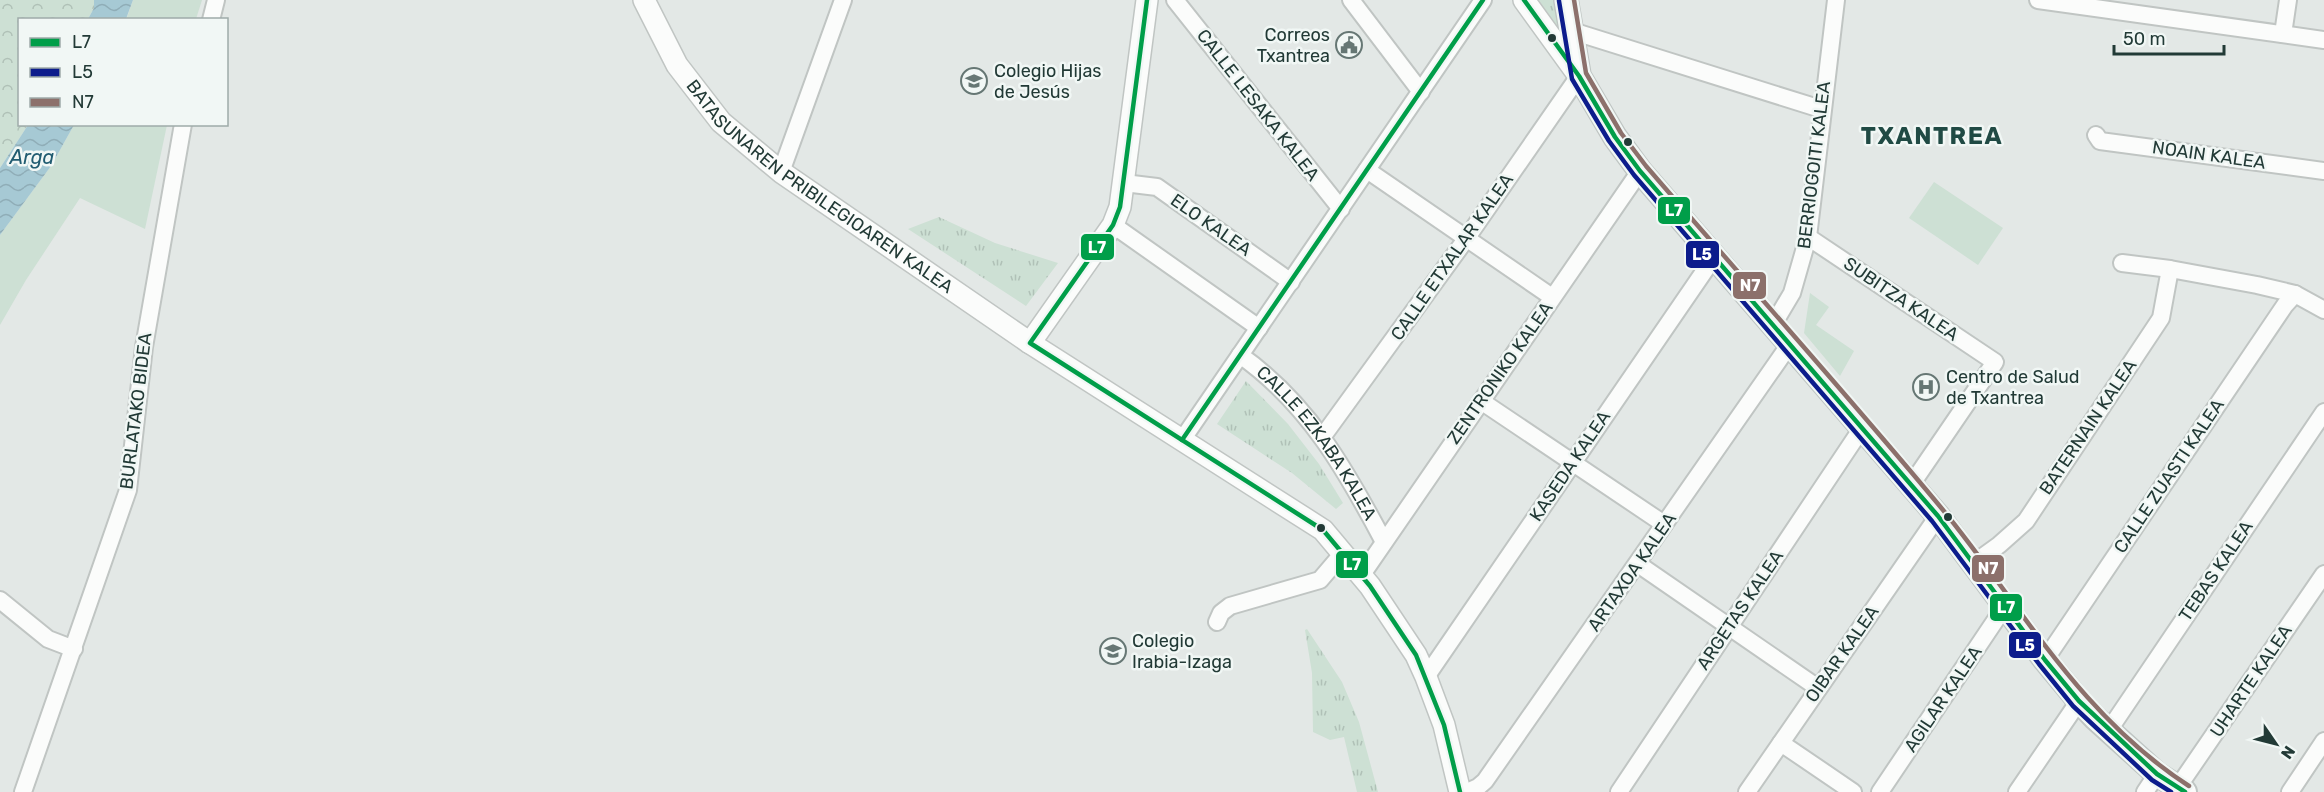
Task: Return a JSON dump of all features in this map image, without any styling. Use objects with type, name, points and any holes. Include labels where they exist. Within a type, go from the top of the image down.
[{"type":"main road","points":[[1566,0],[1579,76],[1615,136],[1640,171],[1938,516],[2045,660],[2079,701],[2109,730],[2151,783],[2182,790]]},
{"type":"street","points":[[212,18],[216,0]]},
{"type":"street","name":"BATASUNAREN PRIBILEGIOAREN KALEA","points":[[644,0],[677,65],[721,122],[781,172],[1030,343]]},
{"type":"street","points":[[781,172],[843,0]]},
{"type":"street","points":[[1147,0],[1120,207],[1113,225],[1030,343],[1323,530],[1392,617],[1426,677],[1444,725],[1460,792]]},
{"type":"street","name":"CALLE LESAKA KALEA","points":[[1175,0],[1341,209]]},
{"type":"street","points":[[1351,0],[1421,92]]},
{"type":"street","points":[[1182,440],[1483,0]]},
{"type":"street","points":[[1524,0],[1579,76]]},
{"type":"street","name":"BERRIOGOITI KALEA","points":[[1773,324],[1792,293],[1808,237],[1821,110],[1836,0]]},
{"type":"street","points":[[2038,0],[2324,40]]},
{"type":"street","points":[[2283,34],[2288,0]]},
{"type":"street","points":[[1572,31],[1821,110]]},
{"type":"street","name":"CALLE ETXALAR KALEA","points":[[1323,436],[1466,239],[1579,76]]},
{"type":"street","name":"BURLATAKO BIDEA","points":[[23,792],[128,490],[144,347],[183,126]]},
{"type":"street","name":"NOAIN KALEA","points":[[2096,135],[2100,141],[2324,171]]},
{"type":"street","points":[[1367,170],[1552,297]]},
{"type":"street","name":"ZENTRONIKO KALEA","points":[[1361,576],[1640,171]]},
{"type":"street","name":"ELO KALEA","points":[[1124,183],[1157,187],[1291,282]]},
{"type":"street","points":[[1113,225],[1259,328]]},
{"type":"street","name":"SUBITZA KALEA","points":[[1808,237],[1995,362],[1911,485]]},
{"type":"street","name":"KASEDA KALEA","points":[[1426,677],[1714,257]]},
{"type":"street","points":[[2122,263],[2170,269],[2295,294],[2324,310]]},
{"type":"street","name":"BATERNAIN KALEA","points":[[1974,563],[2026,521],[2161,318],[2170,269]]},
{"type":"street","name":"CALLE ZUASTI KALEA","points":[[2045,660],[2295,294]]},
{"type":"street","name":"ARTAXOA KALEA","points":[[1467,792],[1485,781],[1790,344]]},
{"type":"street","name":"CALLE EZKABA KALEA","points":[[1240,355],[1274,382],[1323,436],[1384,542]]},
{"type":"street","points":[[1480,401],[1571,464],[1665,524]]},
{"type":"street","name":"TEBAS KALEA","points":[[2109,730],[2324,412]]},
{"type":"street","name":"ARGETAS KALEA","points":[[1619,792],[1862,428]]},
{"type":"street","name":"OIBAR KALEA","points":[[1747,792],[1938,516]]},
{"type":"street","points":[[1217,622],[1221,613],[1230,606],[1320,580],[1343,553]]},
{"type":"street","points":[[1638,564],[1818,688]]},
{"type":"street","name":"UHARTE KALEA","points":[[2182,790],[2324,574]]},
{"type":"street","points":[[0,600],[48,639],[74,649]]},
{"type":"street","name":"AGILAR KALEA","points":[[1880,792],[2005,606]]},
{"type":"street","points":[[2017,792],[2079,701]]},
{"type":"street","points":[[2290,792],[2324,741]]},
{"type":"street","points":[[1781,743],[1853,792]]},
{"type":"green space","points":[[0,0],[94,0],[94,8],[89,18],[18,18],[18,126],[27,126],[0,168]]},
{"type":"green space","points":[[133,0],[202,0],[196,18],[127,18]]},
{"type":"green space","points":[[1530,0],[1554,0],[1562,37]]},
{"type":"green space","points":[[73,126],[167,126],[145,229],[80,198],[26,280],[0,325],[0,235],[51,166]]},
{"type":"green space","points":[[1934,182],[2003,228],[1978,265],[1909,218]]},
{"type":"green space","points":[[939,217],[995,243],[1058,263],[1026,306],[908,229]]},
{"type":"green space","points":[[1810,293],[1829,307],[1816,325],[1854,351],[1840,376],[1804,333]]},
{"type":"green space","points":[[1246,381],[1288,424],[1319,464],[1343,503],[1336,509],[1292,473],[1217,424]]},
{"type":"green space","points":[[1307,629],[1342,682],[1359,722],[1378,792],[1357,792],[1344,737],[1330,740],[1313,732],[1312,673],[1305,630]]},
{"type":"water","points":[[94,0],[133,0],[126,18],[89,18],[94,8]]},
{"type":"water","name":"Arga","points":[[27,126],[73,126],[51,166],[0,235],[0,168]]},
{"type":"transit line","name":"L7","points":[[1147,0],[1120,207],[1113,225],[1030,343],[1323,530],[1370,586],[1416,655],[1444,725],[1460,792]]},
{"type":"transit line","name":"L7","points":[[1182,440],[1483,0]]},
{"type":"transit line","name":"L7","points":[[1524,0],[1579,76],[1615,137],[1640,171],[1938,516],[2045,660],[2079,701],[2157,774],[2185,792]]},
{"type":"transit line","name":"N7","points":[[1574,0],[1586,73],[1621,133],[1646,166],[1943,510],[2027,622],[2084,693],[2115,727],[2150,758],[2189,786]]},
{"type":"transit line","name":"L5","points":[[1559,1],[1572,79],[1609,141],[1634,175],[1932,521],[2073,706],[2152,780],[2171,792]]},
{"type":"place","name":"Correos Txantrea","points":[[1349,45]]},
{"type":"place","name":"Colegio Hijas de Jesús","points":[[974,81]]},
{"type":"place","name":"Centro de Salud de Txantrea","points":[[1926,387]]},
{"type":"place","name":"Colegio Irabia-Izaga","points":[[1113,651]]},
{"type":"district","name":"TXANTREA","points":[[1932,136]]}]
